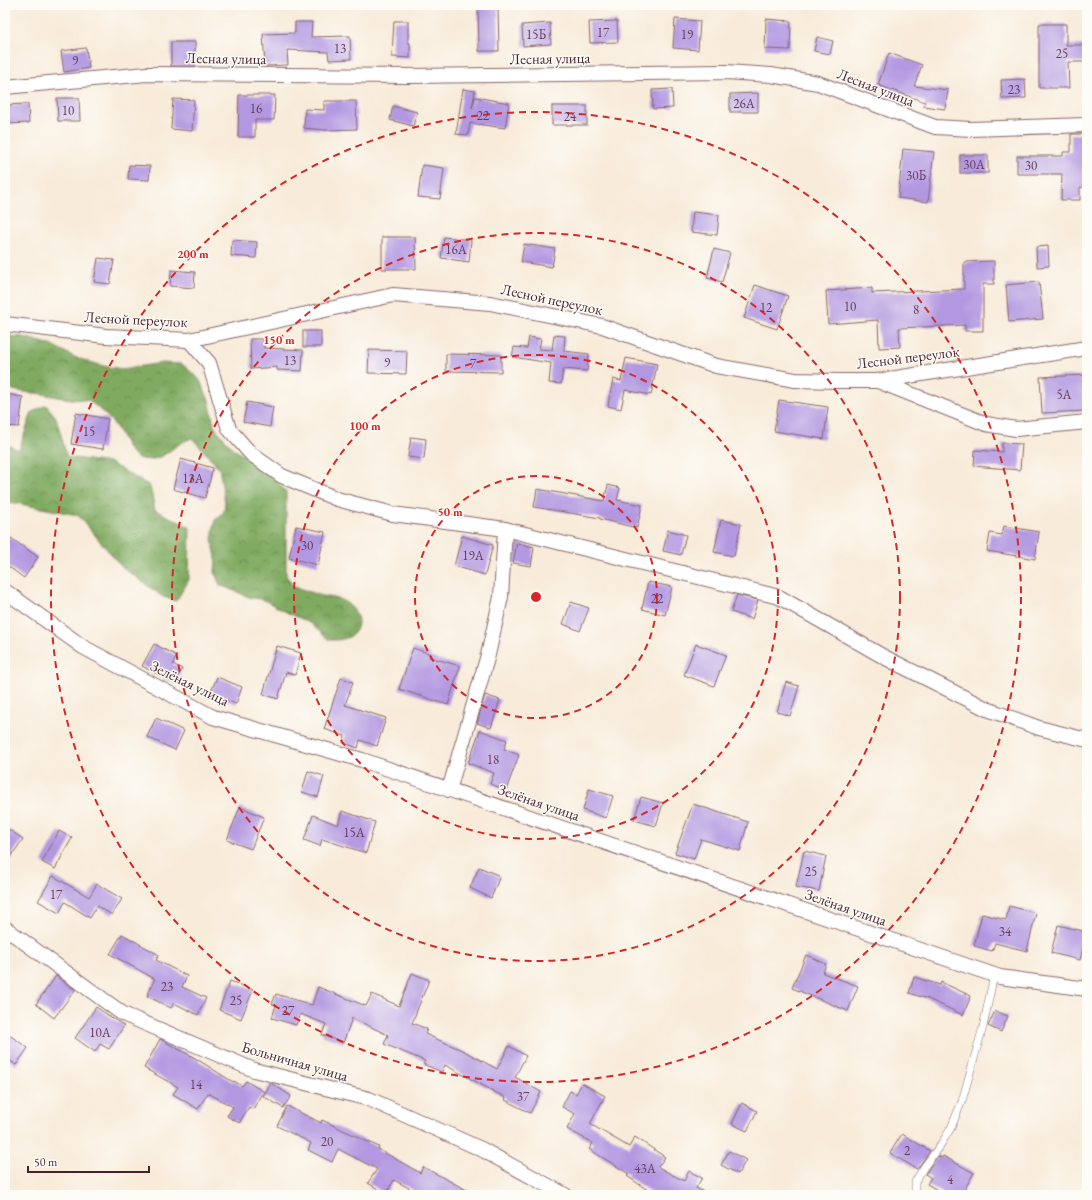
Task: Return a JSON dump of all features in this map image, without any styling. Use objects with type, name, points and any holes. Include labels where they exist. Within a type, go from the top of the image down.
[{"type":"street","name":"Лесная улица","points":[[5,87],[148,74],[408,76],[726,72],[771,75],[818,83],[935,127],[971,129],[1087,125]]},
{"type":"street","name":"Лесной переулок","points":[[5,324],[106,336],[189,340],[394,295],[490,302],[602,326],[716,366],[795,380],[877,381],[1087,348]]},
{"type":"street","points":[[189,340],[209,363],[229,429],[251,454],[282,476],[337,499],[393,514],[505,529],[779,597],[884,657],[987,709],[1040,728],[1087,740]]},
{"type":"street","points":[[877,381],[986,424],[1016,429],[1087,422]]},
{"type":"street","points":[[449,790],[488,655],[501,597],[505,529]]},
{"type":"street","name":"Зелёная улица","points":[[5,591],[83,647],[213,716],[362,760],[1000,977],[1087,989]]},
{"type":"street","name":"Больничная улица","points":[[5,928],[123,1014],[254,1070],[369,1099],[481,1149],[566,1195]]},
{"type":"lane","points":[[915,1195],[915,1182],[948,1134],[962,1101],[983,1027],[994,975]]},
{"type":"green space","points":[[5,336],[23,337],[52,345],[74,357],[103,366],[122,369],[162,363],[182,364],[199,379],[209,400],[214,426],[232,448],[249,459],[274,479],[286,491],[286,575],[293,586],[347,603],[357,615],[358,625],[354,633],[348,638],[329,640],[311,624],[302,619],[264,600],[249,597],[220,585],[215,573],[216,557],[212,539],[215,520],[224,512],[225,502],[219,468],[192,438],[157,458],[148,460],[140,459],[134,455],[125,444],[118,430],[111,421],[89,400],[13,390],[5,378]]},
{"type":"green space","points":[[46,405],[56,417],[67,457],[110,463],[150,486],[155,510],[190,527],[189,580],[176,601],[163,597],[121,566],[78,515],[5,501],[5,444],[19,450],[32,412]]},
{"type":"building","points":[[498,7],[499,51],[479,51],[478,8]]},
{"type":"building","points":[[675,19],[700,21],[698,50],[673,48]]},
{"type":"building","points":[[766,19],[791,21],[790,50],[765,49]]},
{"type":"building","points":[[394,21],[408,21],[410,58],[392,57]]},
{"type":"building","points":[[617,21],[618,42],[590,43],[589,22]]},
{"type":"building","points":[[295,22],[312,22],[311,37],[350,36],[351,59],[329,60],[328,52],[287,50],[288,65],[265,66],[263,34],[295,33]]},
{"type":"building","points":[[550,23],[551,44],[523,46],[522,25]]},
{"type":"building","points":[[1039,24],[1066,24],[1066,45],[1085,45],[1085,62],[1068,62],[1069,88],[1039,88]]},
{"type":"building","points":[[817,37],[833,41],[830,54],[814,51]]},
{"type":"building","points":[[171,42],[195,42],[195,66],[171,66]]},
{"type":"building","points":[[86,48],[89,68],[64,72],[61,51]]},
{"type":"building","points":[[889,53],[922,65],[914,86],[948,90],[945,109],[924,106],[925,102],[878,85]]},
{"type":"building","points":[[1025,79],[1026,98],[1002,99],[1001,80]]},
{"type":"building","points":[[463,89],[475,91],[472,108],[475,97],[509,103],[505,128],[470,123],[468,135],[456,134]]},
{"type":"building","points":[[672,89],[673,108],[653,109],[652,90]]},
{"type":"building","points":[[758,93],[758,112],[730,112],[730,94]]},
{"type":"building","points":[[239,95],[275,95],[274,120],[255,120],[255,137],[238,137]]},
{"type":"building","points":[[57,98],[79,98],[80,121],[58,121]]},
{"type":"building","points":[[173,99],[194,100],[192,131],[171,129]]},
{"type":"building","points":[[324,101],[356,101],[357,129],[325,130],[304,128],[305,109],[324,110]]},
{"type":"building","points":[[28,104],[29,123],[5,124],[5,105]]},
{"type":"building","points":[[393,106],[417,112],[413,126],[390,120]]},
{"type":"building","points":[[552,106],[587,106],[587,125],[552,125]]},
{"type":"building","points":[[1071,134],[1087,134],[1087,188],[1080,187],[1080,200],[1061,200],[1062,174],[1017,174],[1017,156],[1063,156],[1063,152],[1071,152]]},
{"type":"building","points":[[903,149],[934,152],[928,202],[898,198]]},
{"type":"building","points":[[960,155],[988,155],[988,173],[960,173]]},
{"type":"building","points":[[129,165],[150,166],[149,180],[128,179]]},
{"type":"building","points":[[422,165],[444,168],[440,199],[418,197]]},
{"type":"building","points":[[693,212],[719,215],[717,235],[691,232]]},
{"type":"building","points":[[382,237],[415,237],[416,269],[382,269]]},
{"type":"building","points":[[444,237],[471,240],[469,262],[441,258]]},
{"type":"building","points":[[232,240],[257,242],[256,258],[231,256]]},
{"type":"building","points":[[524,244],[555,249],[552,267],[521,262]]},
{"type":"building","points":[[1048,246],[1049,266],[1037,267],[1036,247]]},
{"type":"building","points":[[714,249],[730,253],[722,282],[707,278]]},
{"type":"building","points":[[98,258],[114,260],[110,284],[94,282]]},
{"type":"building","points":[[994,261],[994,284],[983,284],[983,331],[965,331],[965,325],[899,328],[900,347],[879,348],[878,320],[828,324],[826,291],[872,288],[872,293],[964,289],[964,262]]},
{"type":"building","points":[[171,270],[195,272],[194,288],[170,286]]},
{"type":"building","points":[[1039,282],[1043,319],[1009,322],[1006,285]]},
{"type":"building","points":[[755,285],[788,296],[777,329],[744,318]]},
{"type":"building","points":[[303,331],[321,331],[321,347],[303,347]]},
{"type":"building","points":[[554,335],[565,336],[564,351],[589,354],[587,371],[563,369],[561,384],[549,383],[551,363],[512,357],[514,347],[527,348],[529,337],[541,339],[539,349],[552,350]]},
{"type":"building","points":[[250,339],[264,339],[264,348],[303,350],[302,371],[277,370],[277,367],[251,369]]},
{"type":"building","points":[[369,350],[407,351],[406,374],[368,373]]},
{"type":"building","points":[[446,354],[501,355],[501,372],[446,371]]},
{"type":"building","points":[[626,358],[657,364],[651,395],[625,390],[621,409],[608,406],[613,379],[621,381]]},
{"type":"building","points":[[1087,375],[1087,411],[1042,413],[1040,377]]},
{"type":"building","points":[[5,394],[23,397],[19,427],[5,426]]},
{"type":"building","points":[[779,400],[828,407],[824,439],[774,431]]},
{"type":"building","points":[[247,402],[273,407],[270,427],[243,422]]},
{"type":"building","points":[[76,413],[108,419],[103,449],[71,444]]},
{"type":"building","points":[[411,437],[426,439],[424,459],[408,457]]},
{"type":"building","points":[[1002,443],[1022,444],[1020,470],[974,466],[975,450],[1002,452]]},
{"type":"building","points":[[181,459],[213,468],[205,498],[173,489]]},
{"type":"building","points":[[608,485],[620,488],[617,500],[642,505],[637,528],[600,518],[534,507],[537,489],[604,501]]},
{"type":"building","points":[[721,520],[741,524],[734,556],[714,552]]},
{"type":"building","points":[[296,526],[325,532],[318,565],[289,558]]},
{"type":"building","points":[[1004,526],[1039,532],[1035,559],[987,551],[990,533],[1002,535]]},
{"type":"building","points":[[668,530],[686,535],[681,555],[663,551]]},
{"type":"building","points":[[5,534],[38,557],[24,578],[5,564]]},
{"type":"building","points":[[462,536],[493,545],[485,575],[454,566]]},
{"type":"building","points":[[517,543],[534,547],[531,566],[513,563]]},
{"type":"building","points":[[648,582],[672,587],[665,615],[642,609]]},
{"type":"building","points":[[737,595],[758,600],[752,619],[731,612]]},
{"type":"building","points":[[571,602],[589,608],[580,631],[563,624]]},
{"type":"building","points":[[154,644],[177,656],[173,664],[182,669],[174,683],[142,666]]},
{"type":"building","points":[[696,644],[726,655],[714,686],[684,675]]},
{"type":"building","points":[[277,646],[301,653],[295,675],[286,672],[278,699],[263,694]]},
{"type":"building","points":[[413,648],[431,654],[429,657],[460,666],[448,705],[399,689]]},
{"type":"building","points":[[217,677],[242,687],[236,704],[210,694]]},
{"type":"building","points":[[341,678],[353,682],[345,705],[386,718],[377,746],[360,740],[358,748],[343,743],[345,736],[324,729]]},
{"type":"building","points":[[786,682],[799,686],[790,716],[777,712]]},
{"type":"building","points":[[485,695],[500,700],[491,728],[477,723]]},
{"type":"building","points":[[156,718],[184,731],[175,750],[147,737]]},
{"type":"building","points":[[480,730],[507,740],[504,749],[519,755],[506,790],[490,784],[494,773],[468,763]]},
{"type":"building","points":[[308,771],[324,776],[318,797],[302,792]]},
{"type":"building","points":[[589,789],[613,796],[606,818],[583,810]]},
{"type":"building","points":[[641,797],[663,803],[656,826],[634,820]]},
{"type":"building","points":[[693,804],[748,822],[740,851],[701,839],[694,859],[675,853]]},
{"type":"building","points":[[240,807],[264,817],[251,849],[227,840]]},
{"type":"building","points":[[342,811],[375,822],[366,853],[322,839],[320,846],[304,840],[313,815],[338,825]]},
{"type":"building","points":[[5,827],[23,839],[5,865]]},
{"type":"building","points":[[59,831],[72,838],[55,869],[42,862]]},
{"type":"building","points":[[804,851],[826,856],[819,891],[796,887]]},
{"type":"building","points":[[479,867],[500,876],[491,898],[470,888]]},
{"type":"building","points":[[53,876],[89,897],[97,884],[122,899],[112,915],[97,906],[90,918],[65,902],[59,913],[38,901]]},
{"type":"building","points":[[1009,906],[1036,913],[1027,951],[995,943],[992,951],[974,946],[982,914],[1006,920]]},
{"type":"building","points":[[1058,925],[1087,932],[1080,960],[1051,953]]},
{"type":"building","points":[[122,934],[159,955],[156,960],[187,976],[182,987],[206,998],[198,1015],[174,1003],[171,1008],[147,996],[155,979],[110,954]]},
{"type":"building","points":[[806,955],[826,964],[823,973],[858,986],[848,1011],[792,988]]},
{"type":"building","points":[[412,973],[429,980],[412,1023],[427,1029],[425,1034],[464,1051],[497,1069],[509,1046],[526,1056],[515,1077],[541,1092],[530,1113],[505,1100],[506,1098],[445,1065],[442,1072],[423,1064],[425,1061],[384,1044],[388,1035],[352,1018],[343,1043],[322,1035],[326,1024],[300,1014],[296,1025],[272,1018],[276,1005],[272,1004],[276,994],[312,1005],[318,987],[366,1006],[372,994],[399,1006]]},
{"type":"building","points":[[56,976],[75,990],[54,1018],[36,1004]]},
{"type":"building","points":[[914,977],[940,985],[941,982],[971,996],[963,1015],[928,999],[909,993]]},
{"type":"building","points":[[230,981],[253,990],[241,1019],[219,1010]]},
{"type":"building","points":[[96,1007],[124,1026],[109,1049],[100,1044],[95,1052],[75,1038]]},
{"type":"building","points":[[995,1011],[1008,1016],[1001,1032],[988,1026]]},
{"type":"building","points":[[5,1032],[28,1048],[16,1065],[5,1057]]},
{"type":"building","points":[[160,1039],[195,1058],[233,1082],[234,1081],[242,1086],[246,1081],[264,1092],[253,1109],[249,1107],[239,1123],[227,1116],[233,1107],[208,1093],[198,1109],[173,1094],[178,1087],[144,1068]]},
{"type":"building","points":[[271,1083],[291,1096],[283,1108],[263,1096]]},
{"type":"building","points":[[582,1083],[605,1096],[590,1124],[629,1147],[635,1137],[665,1157],[658,1167],[684,1181],[689,1171],[702,1178],[696,1188],[709,1195],[655,1195],[627,1176],[629,1174],[589,1149],[593,1143],[567,1129],[575,1114],[562,1107],[570,1091],[576,1094]]},
{"type":"building","points":[[742,1103],[757,1111],[747,1131],[732,1124]]},
{"type":"building","points":[[287,1106],[321,1123],[322,1120],[379,1147],[378,1149],[420,1173],[423,1167],[476,1195],[422,1195],[394,1180],[386,1194],[368,1183],[377,1169],[338,1149],[332,1162],[308,1150],[311,1143],[277,1126]]},
{"type":"building","points":[[902,1134],[930,1151],[917,1169],[890,1153]]},
{"type":"building","points":[[729,1151],[746,1160],[738,1174],[721,1165]]},
{"type":"building","points":[[938,1156],[942,1158],[943,1156],[974,1173],[961,1195],[946,1195],[927,1184],[931,1178],[925,1174]]}]
